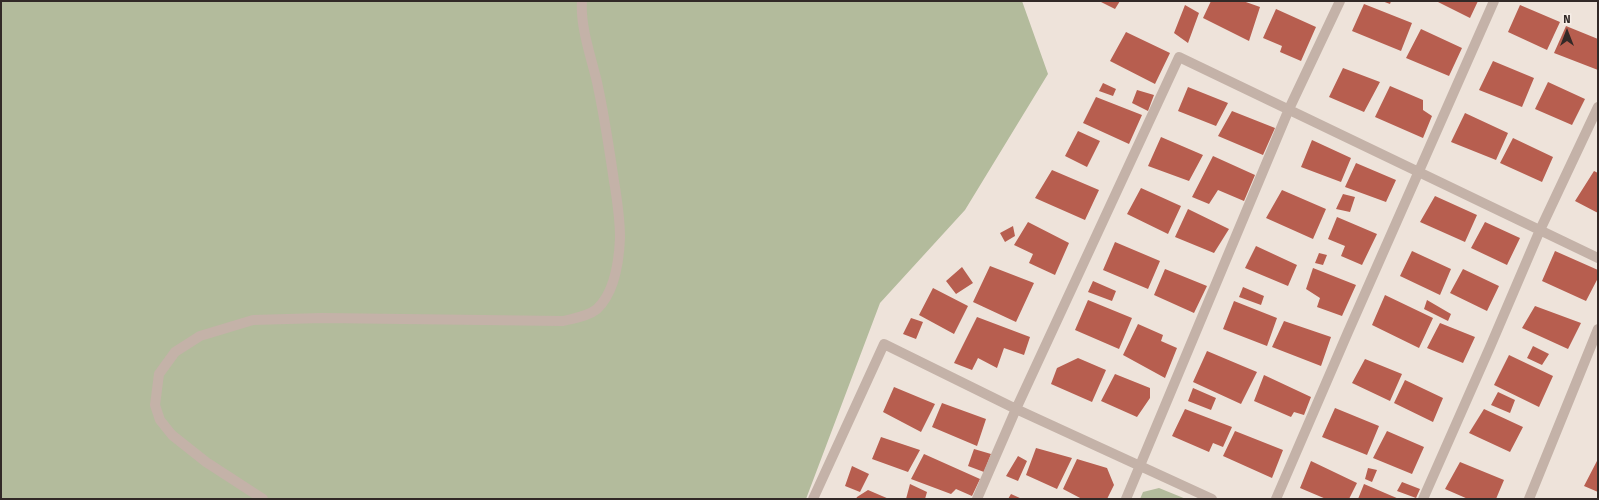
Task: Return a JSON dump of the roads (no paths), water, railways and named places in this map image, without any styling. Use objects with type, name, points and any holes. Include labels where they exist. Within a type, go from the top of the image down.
[{"type":"street","points":[[263,499],[206,462],[172,435],[160,420],[155,405],[159,374],[175,352],[200,336],[253,320],[322,318],[563,321],[585,316],[596,310],[604,300],[612,285],[616,270],[620,237],[617,203],[605,117],[585,29],[582,1]]},
{"type":"street","points":[[1126,499],[1141,467],[1289,109],[1340,1]]},
{"type":"street","points":[[1276,499],[1494,1]]},
{"type":"street","points":[[977,499],[1016,409],[1179,57],[1598,258]]},
{"type":"street","points":[[1423,499],[1540,230],[1598,107]]},
{"type":"street","points":[[1529,499],[1598,329]]},
{"type":"street","points":[[813,499],[884,344],[1016,409],[1212,499]]}]
